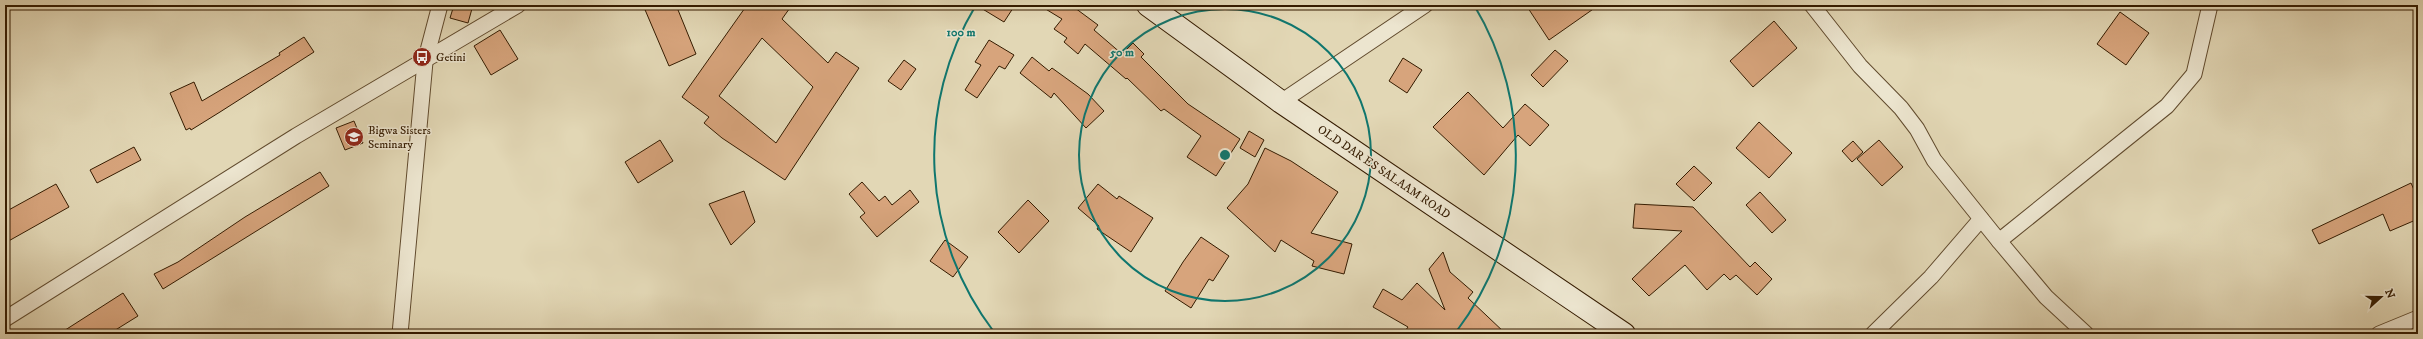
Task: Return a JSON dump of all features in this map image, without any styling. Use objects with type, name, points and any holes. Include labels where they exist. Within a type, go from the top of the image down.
[{"type":"street","points":[[400,334],[425,62],[440,5]]},
{"type":"street","points":[[5,319],[296,136],[425,62],[518,5]]},
{"type":"street","name":"OLD DAR ES SALAAM ROAD","points":[[1148,5],[1281,102],[1624,334]]},
{"type":"street","points":[[1281,102],[1425,5]]},
{"type":"street","points":[[1812,5],[1860,66],[1901,108],[1917,129],[1934,160],[1999,242],[2046,297],[2086,334]]},
{"type":"street","points":[[1999,242],[2166,106],[2194,74],[2210,5]]},
{"type":"street","points":[[1873,334],[1931,277],[1981,218]]},
{"type":"street","points":[[2379,334],[2418,318]]},
{"type":"building","points":[[454,5],[473,5],[468,23],[450,18]]},
{"type":"building","points":[[643,5],[676,5],[696,54],[669,66]]},
{"type":"building","points":[[747,5],[792,5],[782,19],[828,63],[836,52],[859,68],[785,180],[722,138],[704,123],[709,117],[682,97]],"holes":[[[762,38],[813,87],[776,143],[719,96]]]},
{"type":"building","points":[[976,5],[1015,5],[1004,22]]},
{"type":"building","points":[[1039,5],[1071,5],[1098,25],[1094,30],[1122,54],[1133,43],[1144,54],[1141,57],[1188,104],[1240,139],[1216,176],[1187,157],[1201,136],[1164,109],[1161,111],[1127,78],[1126,79],[1085,44],[1078,54],[1064,42],[1067,38],[1054,29],[1062,19]]},
{"type":"building","points":[[1526,5],[1599,5],[1549,40]]},
{"type":"building","points":[[2120,12],[2149,33],[2126,65],[2097,44]]},
{"type":"building","points":[[1774,21],[1797,48],[1753,87],[1730,61]]},
{"type":"building","points":[[500,30],[518,59],[491,75],[474,46]]},
{"type":"building","points":[[304,37],[314,52],[191,130],[190,128],[186,130],[170,93],[194,82],[202,101],[280,55],[279,53]]},
{"type":"building","points":[[989,40],[1014,55],[1005,69],[999,66],[977,98],[965,90],[981,65],[975,62]]},
{"type":"building","points":[[1555,50],[1568,61],[1543,87],[1531,75]]},
{"type":"building","points":[[1032,57],[1049,71],[1052,68],[1088,94],[1104,111],[1086,128],[1054,93],[1051,98],[1020,73]]},
{"type":"building","points":[[1403,58],[1422,70],[1407,93],[1389,81]]},
{"type":"building","points":[[904,60],[916,69],[901,90],[888,81]]},
{"type":"building","points":[[1468,92],[1503,128],[1525,104],[1549,125],[1530,146],[1518,135],[1484,175],[1433,127]]},
{"type":"building","points":[[354,121],[363,143],[345,150],[336,128]]},
{"type":"building","points":[[1759,122],[1792,153],[1769,178],[1736,148]]},
{"type":"building","points":[[1249,131],[1264,140],[1255,157],[1240,148]]},
{"type":"building","points":[[660,140],[673,161],[638,183],[625,162]]},
{"type":"building","points":[[1879,140],[1903,167],[1882,186],[1857,159]]},
{"type":"building","points":[[1853,141],[1863,152],[1852,162],[1842,151]]},
{"type":"building","points":[[134,147],[141,160],[97,183],[90,170]]},
{"type":"building","points":[[1265,148],[1291,161],[1338,192],[1311,233],[1352,244],[1344,274],[1312,266],[1314,261],[1281,240],[1275,252],[1227,208],[1248,184]]},
{"type":"building","points":[[1694,166],[1712,183],[1694,201],[1676,184]]},
{"type":"building","points":[[320,172],[329,186],[163,289],[154,274],[178,262],[245,217]]},
{"type":"building","points":[[862,182],[879,201],[885,196],[892,205],[910,190],[919,202],[877,237],[860,217],[865,213],[849,194]]},
{"type":"building","points":[[2411,183],[2418,199],[2418,219],[2390,231],[2383,214],[2319,244],[2312,230]]},
{"type":"building","points":[[56,184],[69,207],[5,243],[5,212]]},
{"type":"building","points":[[1098,184],[1117,199],[1119,196],[1153,218],[1131,252],[1097,229],[1099,226],[1078,208]]},
{"type":"building","points":[[744,191],[755,222],[731,245],[709,204]]},
{"type":"building","points":[[1760,192],[1786,220],[1772,233],[1746,205]]},
{"type":"building","points":[[1028,200],[1049,221],[1019,253],[998,232]]},
{"type":"building","points":[[1635,204],[1693,207],[1750,267],[1755,262],[1772,279],[1757,295],[1736,275],[1730,280],[1724,274],[1707,290],[1685,265],[1649,296],[1632,279],[1682,231],[1633,228]]},
{"type":"building","points":[[1201,237],[1229,256],[1213,281],[1209,279],[1191,308],[1165,291]]},
{"type":"building","points":[[945,240],[968,257],[953,277],[930,261]]},
{"type":"building","points":[[1443,252],[1450,272],[1473,292],[1468,298],[1506,334],[1403,334],[1408,327],[1373,307],[1383,289],[1402,300],[1417,283],[1445,310],[1429,269]]},
{"type":"building","points":[[123,293],[138,316],[109,334],[59,334]]},
{"type":"place","name":"Getini","points":[[422,57]]},
{"type":"place","name":"Bigwa Sisters Seminary","points":[[354,137]]}]
